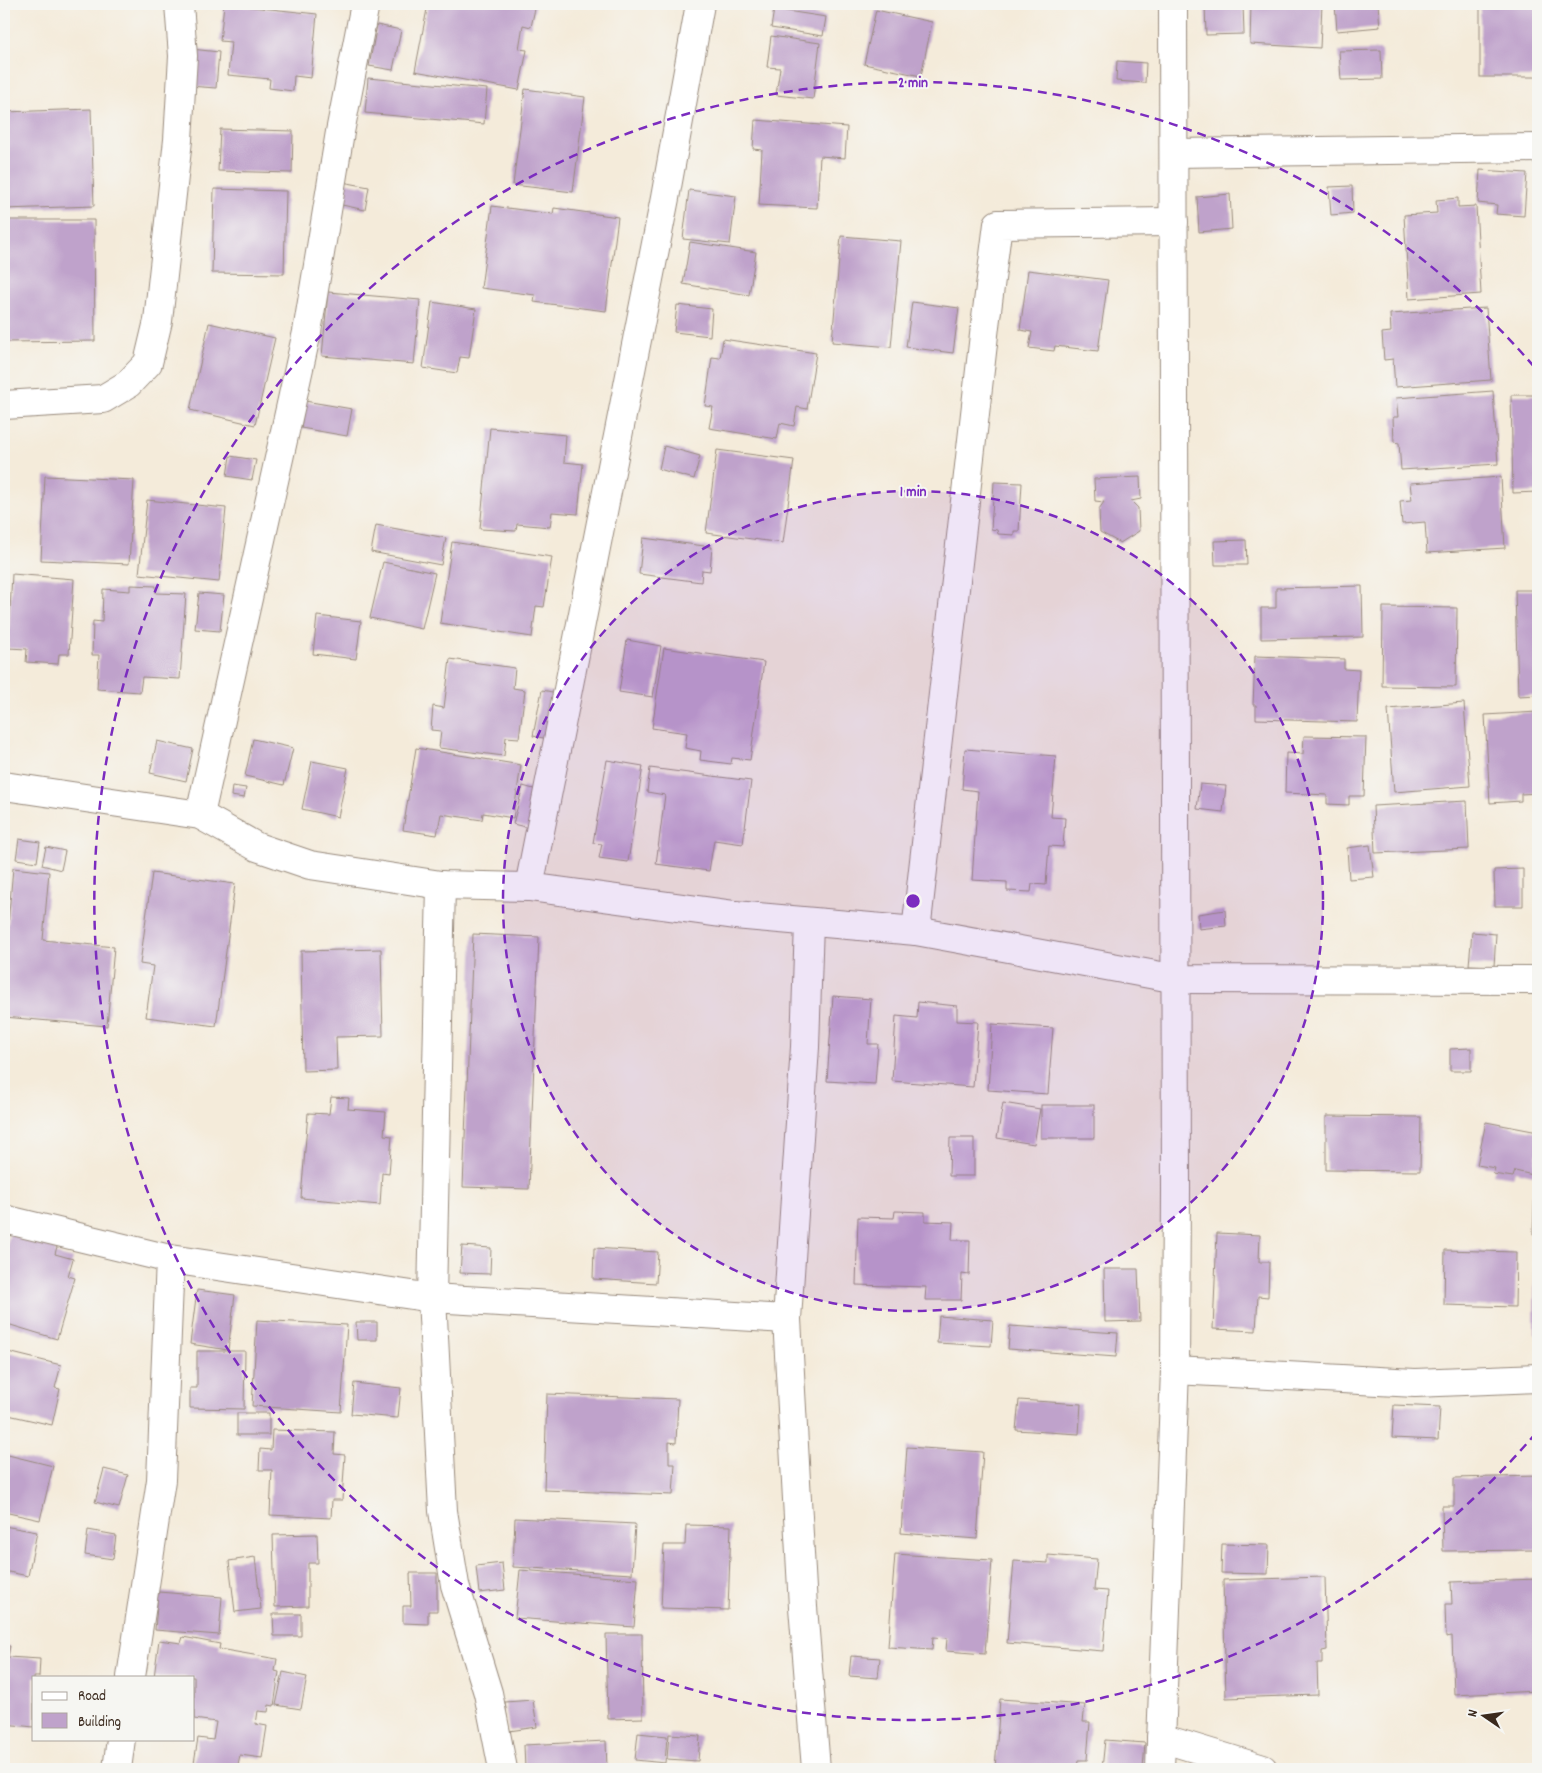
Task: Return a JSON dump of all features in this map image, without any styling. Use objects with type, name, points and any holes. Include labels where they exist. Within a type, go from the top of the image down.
[{"type":"street","points":[[4,405],[103,399],[128,384],[148,363],[158,321],[178,140],[183,56],[179,4]]},
{"type":"street","points":[[200,815],[307,332],[340,132],[365,4]]},
{"type":"street","points":[[529,887],[665,198],[700,4]]},
{"type":"street","points":[[1160,1769],[1175,1370],[1177,979],[1173,4]]},
{"type":"street","points":[[1175,153],[1538,148]]},
{"type":"street","points":[[916,931],[984,326],[998,224],[1174,222]]},
{"type":"street","points":[[4,786],[200,815],[257,847],[310,865],[441,885],[529,887],[735,915],[916,931],[1177,979],[1538,980]]},
{"type":"street","points":[[441,885],[432,1298],[443,1511],[454,1585],[488,1693],[503,1769]]},
{"type":"street","points":[[809,922],[805,1047],[787,1319],[803,1607],[816,1769]]},
{"type":"street","points":[[4,1219],[170,1259],[432,1298],[787,1319]]},
{"type":"street","points":[[131,1676],[161,1480],[170,1259]]},
{"type":"street","points":[[1175,1370],[1415,1383],[1538,1378]]},
{"type":"street","points":[[1161,1738],[1263,1769]]},
{"type":"street","points":[[117,1769],[121,1740]]},
{"type":"building","points":[[224,4],[317,14],[311,78],[294,76],[293,91],[269,88],[270,79],[228,75],[231,42],[220,41]]},
{"type":"building","points":[[428,4],[536,4],[531,27],[523,25],[519,49],[527,50],[519,90],[415,71]]},
{"type":"building","points":[[1205,4],[1243,4],[1244,34],[1206,35]]},
{"type":"building","points":[[1251,4],[1322,4],[1320,48],[1250,44]]},
{"type":"building","points":[[1335,4],[1378,4],[1380,27],[1337,31]]},
{"type":"building","points":[[1480,4],[1538,4],[1538,77],[1480,77]]},
{"type":"building","points":[[774,9],[826,17],[823,36],[771,28]]},
{"type":"building","points":[[876,10],[932,22],[921,76],[864,64]]},
{"type":"building","points":[[377,25],[401,30],[393,70],[369,66]]},
{"type":"building","points":[[771,36],[820,43],[813,99],[776,95],[780,68],[767,67]]},
{"type":"building","points":[[191,49],[219,52],[216,88],[189,86]]},
{"type":"building","points":[[1381,50],[1382,79],[1341,80],[1339,51]]},
{"type":"building","points":[[1117,61],[1146,63],[1145,83],[1116,81]]},
{"type":"building","points":[[368,78],[487,89],[484,124],[365,113]]},
{"type":"building","points":[[525,89],[585,97],[573,192],[513,185]]},
{"type":"building","points":[[91,109],[94,206],[4,209],[4,112]]},
{"type":"building","points":[[755,120],[847,127],[845,158],[820,156],[817,208],[759,205],[762,150],[753,149]]},
{"type":"building","points":[[220,129],[293,131],[292,173],[218,171]]},
{"type":"building","points":[[1480,170],[1527,173],[1524,216],[1496,214],[1497,205],[1478,203]]},
{"type":"building","points":[[337,181],[369,187],[365,210],[333,203]]},
{"type":"building","points":[[1352,186],[1353,213],[1331,215],[1329,187]]},
{"type":"building","points":[[214,189],[286,191],[284,274],[212,273]]},
{"type":"building","points":[[689,190],[736,196],[730,244],[683,239]]},
{"type":"building","points":[[1230,194],[1232,229],[1199,232],[1197,197]]},
{"type":"building","points":[[1458,198],[1458,207],[1476,206],[1481,294],[1409,299],[1404,215],[1437,213],[1436,200]]},
{"type":"building","points":[[492,206],[553,214],[554,208],[618,217],[606,311],[534,302],[535,295],[481,288]]},
{"type":"building","points":[[4,220],[94,220],[95,341],[4,342]]},
{"type":"building","points":[[841,236],[901,241],[891,347],[832,342]]},
{"type":"building","points":[[690,242],[756,252],[749,295],[683,284]]},
{"type":"building","points":[[1028,270],[1108,280],[1098,351],[1055,346],[1054,351],[1029,348],[1032,332],[1020,330]]},
{"type":"building","points":[[328,292],[420,300],[414,364],[322,356]]},
{"type":"building","points":[[432,302],[476,309],[469,358],[460,357],[457,373],[423,368]]},
{"type":"building","points":[[912,302],[959,308],[953,353],[906,347]]},
{"type":"building","points":[[677,305],[712,309],[710,336],[674,332]]},
{"type":"building","points":[[1486,308],[1491,380],[1395,387],[1393,359],[1384,360],[1382,333],[1391,332],[1390,314]]},
{"type":"building","points":[[209,323],[275,338],[255,425],[190,410]]},
{"type":"building","points":[[723,339],[816,353],[807,409],[797,407],[794,426],[780,423],[777,439],[709,428],[713,407],[705,406],[712,357],[720,358]]},
{"type":"building","points":[[1493,391],[1498,464],[1401,470],[1399,443],[1394,442],[1393,417],[1398,417],[1396,398]]},
{"type":"building","points":[[1511,395],[1538,395],[1538,492],[1513,493]]},
{"type":"building","points":[[305,401],[352,409],[347,436],[301,428]]},
{"type":"building","points":[[490,428],[566,435],[564,462],[583,464],[578,514],[552,512],[550,527],[517,524],[516,531],[480,529]]},
{"type":"building","points":[[664,446],[700,456],[694,479],[659,469]]},
{"type":"building","points":[[717,450],[794,460],[783,543],[706,533]]},
{"type":"building","points":[[230,456],[256,460],[252,480],[227,476]]},
{"type":"building","points":[[45,476],[134,480],[129,564],[41,560]]},
{"type":"building","points":[[1140,477],[1141,499],[1131,501],[1138,508],[1139,531],[1120,543],[1100,532],[1099,509],[1104,502],[1095,501],[1094,479]]},
{"type":"building","points":[[1501,477],[1505,548],[1427,553],[1425,522],[1402,524],[1400,501],[1412,500],[1410,483]]},
{"type":"building","points":[[994,482],[1022,483],[1019,531],[1014,531],[1014,535],[998,534],[997,530],[991,529]]},
{"type":"building","points":[[147,500],[226,508],[219,582],[139,574]]},
{"type":"building","points":[[376,525],[446,538],[441,565],[371,552]]},
{"type":"building","points":[[643,538],[712,547],[710,571],[702,570],[701,582],[639,574]]},
{"type":"building","points":[[1246,540],[1247,565],[1215,565],[1214,541]]},
{"type":"building","points":[[452,542],[552,557],[544,607],[536,606],[532,637],[440,623]]},
{"type":"building","points":[[383,562],[435,573],[422,629],[370,618]]},
{"type":"building","points":[[12,574],[74,579],[69,654],[59,654],[58,664],[26,662],[27,649],[8,648]]},
{"type":"building","points":[[130,585],[156,586],[156,593],[186,594],[180,679],[142,677],[140,692],[97,689],[99,655],[92,655],[93,621],[102,622],[103,589],[130,591]]},
{"type":"building","points":[[1362,586],[1363,637],[1261,639],[1261,608],[1276,608],[1276,588]]},
{"type":"building","points":[[1515,590],[1538,590],[1538,695],[1518,696]]},
{"type":"building","points":[[199,593],[224,595],[220,631],[195,629]]},
{"type":"building","points":[[1383,607],[1457,608],[1456,687],[1382,686]]},
{"type":"building","points":[[317,616],[361,621],[356,659],[313,654]]},
{"type":"building","points":[[627,640],[661,646],[653,697],[619,692]]},
{"type":"building","points":[[664,648],[764,662],[750,760],[732,758],[731,764],[700,760],[701,751],[685,748],[687,733],[652,728]]},
{"type":"building","points":[[1255,656],[1344,659],[1344,669],[1359,670],[1357,722],[1256,719],[1256,705],[1253,705]]},
{"type":"building","points":[[450,659],[515,668],[513,688],[525,690],[519,738],[506,737],[504,756],[439,748],[441,731],[431,730],[433,706],[444,708]]},
{"type":"building","points":[[542,690],[568,695],[559,741],[533,736]]},
{"type":"building","points":[[1464,703],[1470,786],[1394,792],[1388,709]]},
{"type":"building","points":[[1538,712],[1538,793],[1521,794],[1521,801],[1490,803],[1485,715]]},
{"type":"building","points":[[1304,736],[1366,737],[1364,796],[1349,796],[1349,805],[1327,804],[1327,795],[1285,793],[1286,753],[1303,754]]},
{"type":"building","points":[[253,739],[293,748],[284,785],[245,776]]},
{"type":"building","points":[[157,741],[193,749],[186,781],[150,773]]},
{"type":"building","points":[[416,748],[521,765],[513,818],[483,813],[482,820],[441,814],[437,835],[403,830]]},
{"type":"building","points":[[965,749],[1056,756],[1051,817],[1065,818],[1063,847],[1049,846],[1046,885],[1032,884],[1031,892],[1007,891],[1007,882],[972,880],[978,791],[962,789]]},
{"type":"building","points":[[607,760],[643,766],[628,862],[599,858],[602,844],[593,843]]},
{"type":"building","points":[[312,761],[348,768],[338,817],[302,809]]},
{"type":"building","points":[[650,768],[751,781],[743,844],[714,840],[709,871],[656,864],[665,795],[647,792]]},
{"type":"building","points":[[1200,784],[1226,786],[1223,812],[1197,809]]},
{"type":"building","points":[[232,786],[246,788],[244,798],[231,796]]},
{"type":"building","points":[[523,786],[551,794],[541,831],[513,824]]},
{"type":"building","points":[[1467,801],[1469,849],[1375,853],[1373,806]]},
{"type":"building","points":[[19,839],[40,842],[37,862],[16,859]]},
{"type":"building","points":[[1370,845],[1374,877],[1349,879],[1347,848]]},
{"type":"building","points":[[46,847],[65,851],[61,870],[42,865]]},
{"type":"building","points":[[13,868],[49,872],[43,940],[114,947],[107,1026],[4,1017],[4,970]]},
{"type":"building","points":[[1523,869],[1523,906],[1495,906],[1494,870]]},
{"type":"building","points":[[152,873],[235,884],[216,1026],[146,1017],[153,966],[140,964]]},
{"type":"building","points":[[1225,910],[1226,926],[1199,929],[1198,914]]},
{"type":"building","points":[[1472,932],[1496,934],[1494,966],[1469,965]]},
{"type":"building","points":[[473,934],[539,937],[529,1189],[463,1187]]},
{"type":"building","points":[[381,949],[383,1036],[336,1037],[337,1070],[303,1071],[301,951]]},
{"type":"building","points":[[833,996],[871,999],[868,1044],[878,1044],[875,1084],[827,1081]]},
{"type":"building","points":[[918,1002],[957,1006],[957,1021],[978,1022],[973,1087],[892,1081],[896,1016],[917,1018]]},
{"type":"building","points":[[992,1024],[1053,1028],[1048,1094],[988,1090]]},
{"type":"building","points":[[1471,1048],[1471,1071],[1450,1071],[1450,1049]]},
{"type":"building","points":[[331,1097],[349,1098],[348,1109],[386,1112],[384,1135],[392,1136],[389,1174],[382,1173],[380,1205],[301,1198],[308,1113],[329,1114]]},
{"type":"building","points":[[1003,1103],[1040,1109],[1034,1144],[997,1138]]},
{"type":"building","points":[[1041,1105],[1094,1105],[1094,1138],[1041,1138]]},
{"type":"building","points":[[1326,1116],[1421,1117],[1420,1171],[1326,1170]]},
{"type":"building","points":[[1486,1122],[1538,1132],[1538,1147],[1533,1175],[1515,1171],[1513,1177],[1493,1174],[1495,1168],[1477,1165]]},
{"type":"building","points":[[950,1138],[974,1138],[974,1176],[949,1176]]},
{"type":"building","points":[[1535,1184],[1538,1184],[1538,1234],[1533,1234]]},
{"type":"building","points":[[895,1211],[925,1212],[925,1221],[953,1222],[952,1240],[970,1240],[969,1275],[962,1274],[961,1300],[925,1300],[926,1287],[856,1285],[858,1217],[894,1218]]},
{"type":"building","points":[[11,1229],[58,1243],[55,1254],[73,1259],[68,1276],[75,1278],[57,1339],[4,1323],[4,1255]]},
{"type":"building","points":[[1217,1233],[1260,1235],[1259,1262],[1269,1262],[1268,1297],[1258,1296],[1256,1331],[1213,1329]]},
{"type":"building","points":[[462,1246],[491,1248],[490,1274],[460,1273]]},
{"type":"building","points":[[594,1248],[658,1252],[656,1283],[593,1279]]},
{"type":"building","points":[[1535,1248],[1538,1248],[1538,1334],[1534,1334]]},
{"type":"building","points":[[1445,1250],[1516,1252],[1515,1307],[1444,1305]]},
{"type":"building","points":[[1104,1269],[1138,1269],[1140,1321],[1105,1322]]},
{"type":"building","points":[[197,1290],[235,1295],[228,1350],[190,1344]]},
{"type":"building","points":[[939,1316],[993,1320],[991,1346],[937,1343]]},
{"type":"building","points":[[257,1320],[347,1325],[341,1412],[252,1406]]},
{"type":"building","points":[[356,1322],[377,1322],[377,1340],[357,1340]]},
{"type":"building","points":[[1010,1326],[1118,1333],[1116,1357],[1008,1349]]},
{"type":"building","points":[[4,1351],[61,1365],[55,1388],[60,1389],[52,1425],[4,1414]]},
{"type":"building","points":[[197,1351],[245,1351],[244,1409],[190,1408],[190,1388],[197,1388]]},
{"type":"building","points":[[354,1383],[401,1388],[398,1418],[351,1414]]},
{"type":"building","points":[[547,1394],[678,1399],[676,1443],[669,1442],[669,1464],[675,1464],[673,1495],[544,1490]]},
{"type":"building","points":[[1019,1400],[1081,1404],[1079,1434],[1016,1430]]},
{"type":"building","points":[[1394,1405],[1440,1407],[1438,1440],[1392,1438]]},
{"type":"building","points":[[237,1413],[269,1413],[269,1435],[237,1435]]},
{"type":"building","points":[[272,1430],[335,1432],[334,1454],[345,1455],[342,1500],[332,1500],[331,1518],[270,1515],[272,1470],[259,1470],[260,1449],[271,1450]]},
{"type":"building","points":[[907,1447],[983,1452],[977,1539],[901,1533]]},
{"type":"building","points":[[4,1454],[53,1466],[40,1520],[4,1512]]},
{"type":"building","points":[[104,1469],[128,1475],[119,1508],[95,1502]]},
{"type":"building","points":[[1538,1476],[1538,1550],[1443,1551],[1442,1506],[1454,1506],[1454,1478]]},
{"type":"building","points":[[515,1518],[635,1524],[632,1574],[513,1567]]},
{"type":"building","points":[[686,1525],[731,1526],[728,1610],[661,1608],[664,1545],[685,1545]]},
{"type":"building","points":[[4,1526],[37,1532],[28,1576],[4,1571]]},
{"type":"building","points":[[88,1530],[116,1535],[113,1559],[85,1555]]},
{"type":"building","points":[[317,1534],[318,1563],[308,1563],[308,1606],[275,1607],[273,1535]]},
{"type":"building","points":[[1222,1544],[1269,1545],[1268,1574],[1221,1573]]},
{"type":"building","points":[[895,1554],[992,1560],[985,1654],[946,1651],[947,1638],[933,1637],[932,1650],[888,1647]]},
{"type":"building","points":[[1048,1555],[1097,1559],[1094,1590],[1108,1591],[1103,1651],[1007,1643],[1014,1561],[1048,1563]]},
{"type":"building","points":[[255,1557],[261,1609],[235,1612],[229,1561]]},
{"type":"building","points":[[502,1563],[505,1590],[479,1593],[476,1566]]},
{"type":"building","points":[[520,1570],[638,1579],[634,1627],[515,1618]]},
{"type":"building","points":[[410,1573],[437,1573],[437,1611],[428,1611],[428,1624],[403,1623],[403,1606],[411,1606]]},
{"type":"building","points":[[1325,1577],[1327,1650],[1322,1651],[1322,1663],[1317,1663],[1318,1695],[1226,1698],[1223,1580]]},
{"type":"building","points":[[1538,1579],[1538,1691],[1454,1695],[1452,1636],[1446,1637],[1445,1604],[1452,1604],[1451,1582]]},
{"type":"building","points":[[158,1592],[222,1597],[219,1635],[155,1630]]},
{"type":"building","points":[[273,1614],[301,1614],[301,1636],[274,1636]]},
{"type":"building","points":[[606,1634],[642,1634],[643,1718],[608,1719]]},
{"type":"building","points":[[183,1637],[220,1644],[219,1649],[277,1659],[275,1671],[279,1672],[274,1706],[269,1705],[268,1712],[258,1711],[256,1724],[267,1726],[262,1758],[240,1755],[237,1769],[193,1769],[198,1738],[213,1740],[216,1722],[195,1719],[195,1676],[154,1676],[159,1640],[181,1643]]},
{"type":"building","points":[[4,1646],[10,1646],[8,1657],[40,1659],[39,1676],[32,1676],[32,1727],[4,1724]]},
{"type":"building","points":[[851,1656],[880,1658],[878,1678],[849,1676]]},
{"type":"building","points":[[283,1672],[307,1677],[301,1709],[276,1705]]},
{"type":"building","points":[[1000,1699],[1085,1705],[1083,1722],[1090,1722],[1087,1760],[1078,1760],[1077,1769],[995,1769]]},
{"type":"building","points":[[533,1700],[537,1727],[509,1731],[505,1702]]},
{"type":"building","points":[[638,1733],[667,1736],[665,1763],[635,1760]]},
{"type":"building","points":[[669,1734],[700,1736],[698,1761],[667,1759]]},
{"type":"building","points":[[1105,1740],[1145,1743],[1143,1769],[1102,1769]]},
{"type":"building","points":[[606,1741],[607,1769],[525,1769],[524,1745]]}]
